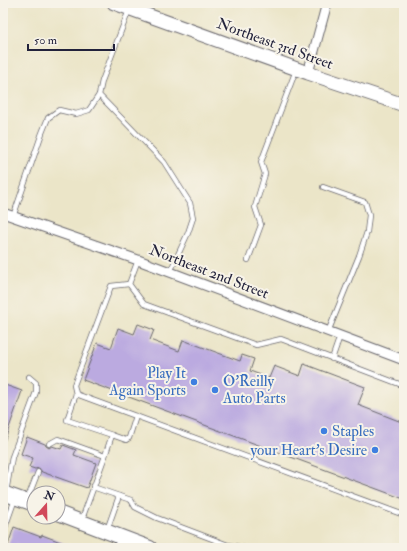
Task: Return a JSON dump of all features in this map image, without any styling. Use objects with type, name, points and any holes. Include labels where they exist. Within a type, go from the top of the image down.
[{"type":"main road","points":[[66,517],[107,532],[118,543],[149,548]]},
{"type":"street","name":"Northeast 3rd Street","points":[[114,3],[404,106]]},
{"type":"street","points":[[302,70],[327,3]]},
{"type":"street","name":"Northeast 2nd Street","points":[[3,213],[138,260],[404,360]]},
{"type":"lane","points":[[13,217],[48,118],[58,110],[76,114],[89,110],[99,95],[102,81],[129,8]]},
{"type":"lane","points":[[248,260],[261,225],[254,207],[266,174],[261,162],[302,70]]},
{"type":"lane","points":[[99,95],[164,162],[190,203],[193,218],[188,233],[170,272]]},
{"type":"lane","points":[[323,187],[364,202],[369,215],[367,232],[359,256],[328,332]]},
{"type":"lane","points":[[130,284],[138,260]]},
{"type":"lane","points":[[130,284],[144,304],[256,345],[281,339],[402,385],[404,388]]},
{"type":"lane","points":[[130,284],[111,286],[74,385],[76,394],[67,420],[126,440],[129,438],[136,416]]},
{"type":"lane","points":[[332,359],[340,336]]},
{"type":"lane","points":[[17,498],[12,457],[36,392],[36,383],[29,378]]},
{"type":"lane","points":[[76,394],[404,515]]},
{"type":"lane","points":[[81,522],[112,435]]},
{"type":"lane","points":[[49,444],[58,439],[105,456]]},
{"type":"lane","points":[[3,533],[17,498],[38,472]]},
{"type":"lane","points":[[93,487],[130,500],[135,507],[156,518],[228,545],[244,548]]},
{"type":"lane","points":[[107,532],[119,496]]},
{"type":"building","points":[[138,324],[154,330],[150,340],[179,351],[183,340],[240,361],[242,355],[254,359],[250,371],[269,378],[274,366],[300,376],[304,364],[365,387],[358,405],[404,423],[404,499],[83,380],[97,343],[111,348],[118,328],[134,334]]},
{"type":"building","points":[[5,385],[22,391],[4,442],[3,390]]},
{"type":"building","points":[[27,437],[45,444],[49,448],[52,446],[61,449],[63,445],[76,450],[74,455],[96,463],[87,488],[42,472],[39,468],[35,469],[29,467],[33,458],[21,454]]},
{"type":"building","points":[[14,527],[41,537],[42,535],[74,548],[7,548]]},
{"type":"place","name":"Play It Again Sports","points":[[194,382]]},
{"type":"place","name":"O'Reilly Auto Parts","points":[[215,390]]},
{"type":"place","name":"Staples","points":[[324,431]]},
{"type":"place","name":"your Heart's Desire","points":[[375,450]]}]
